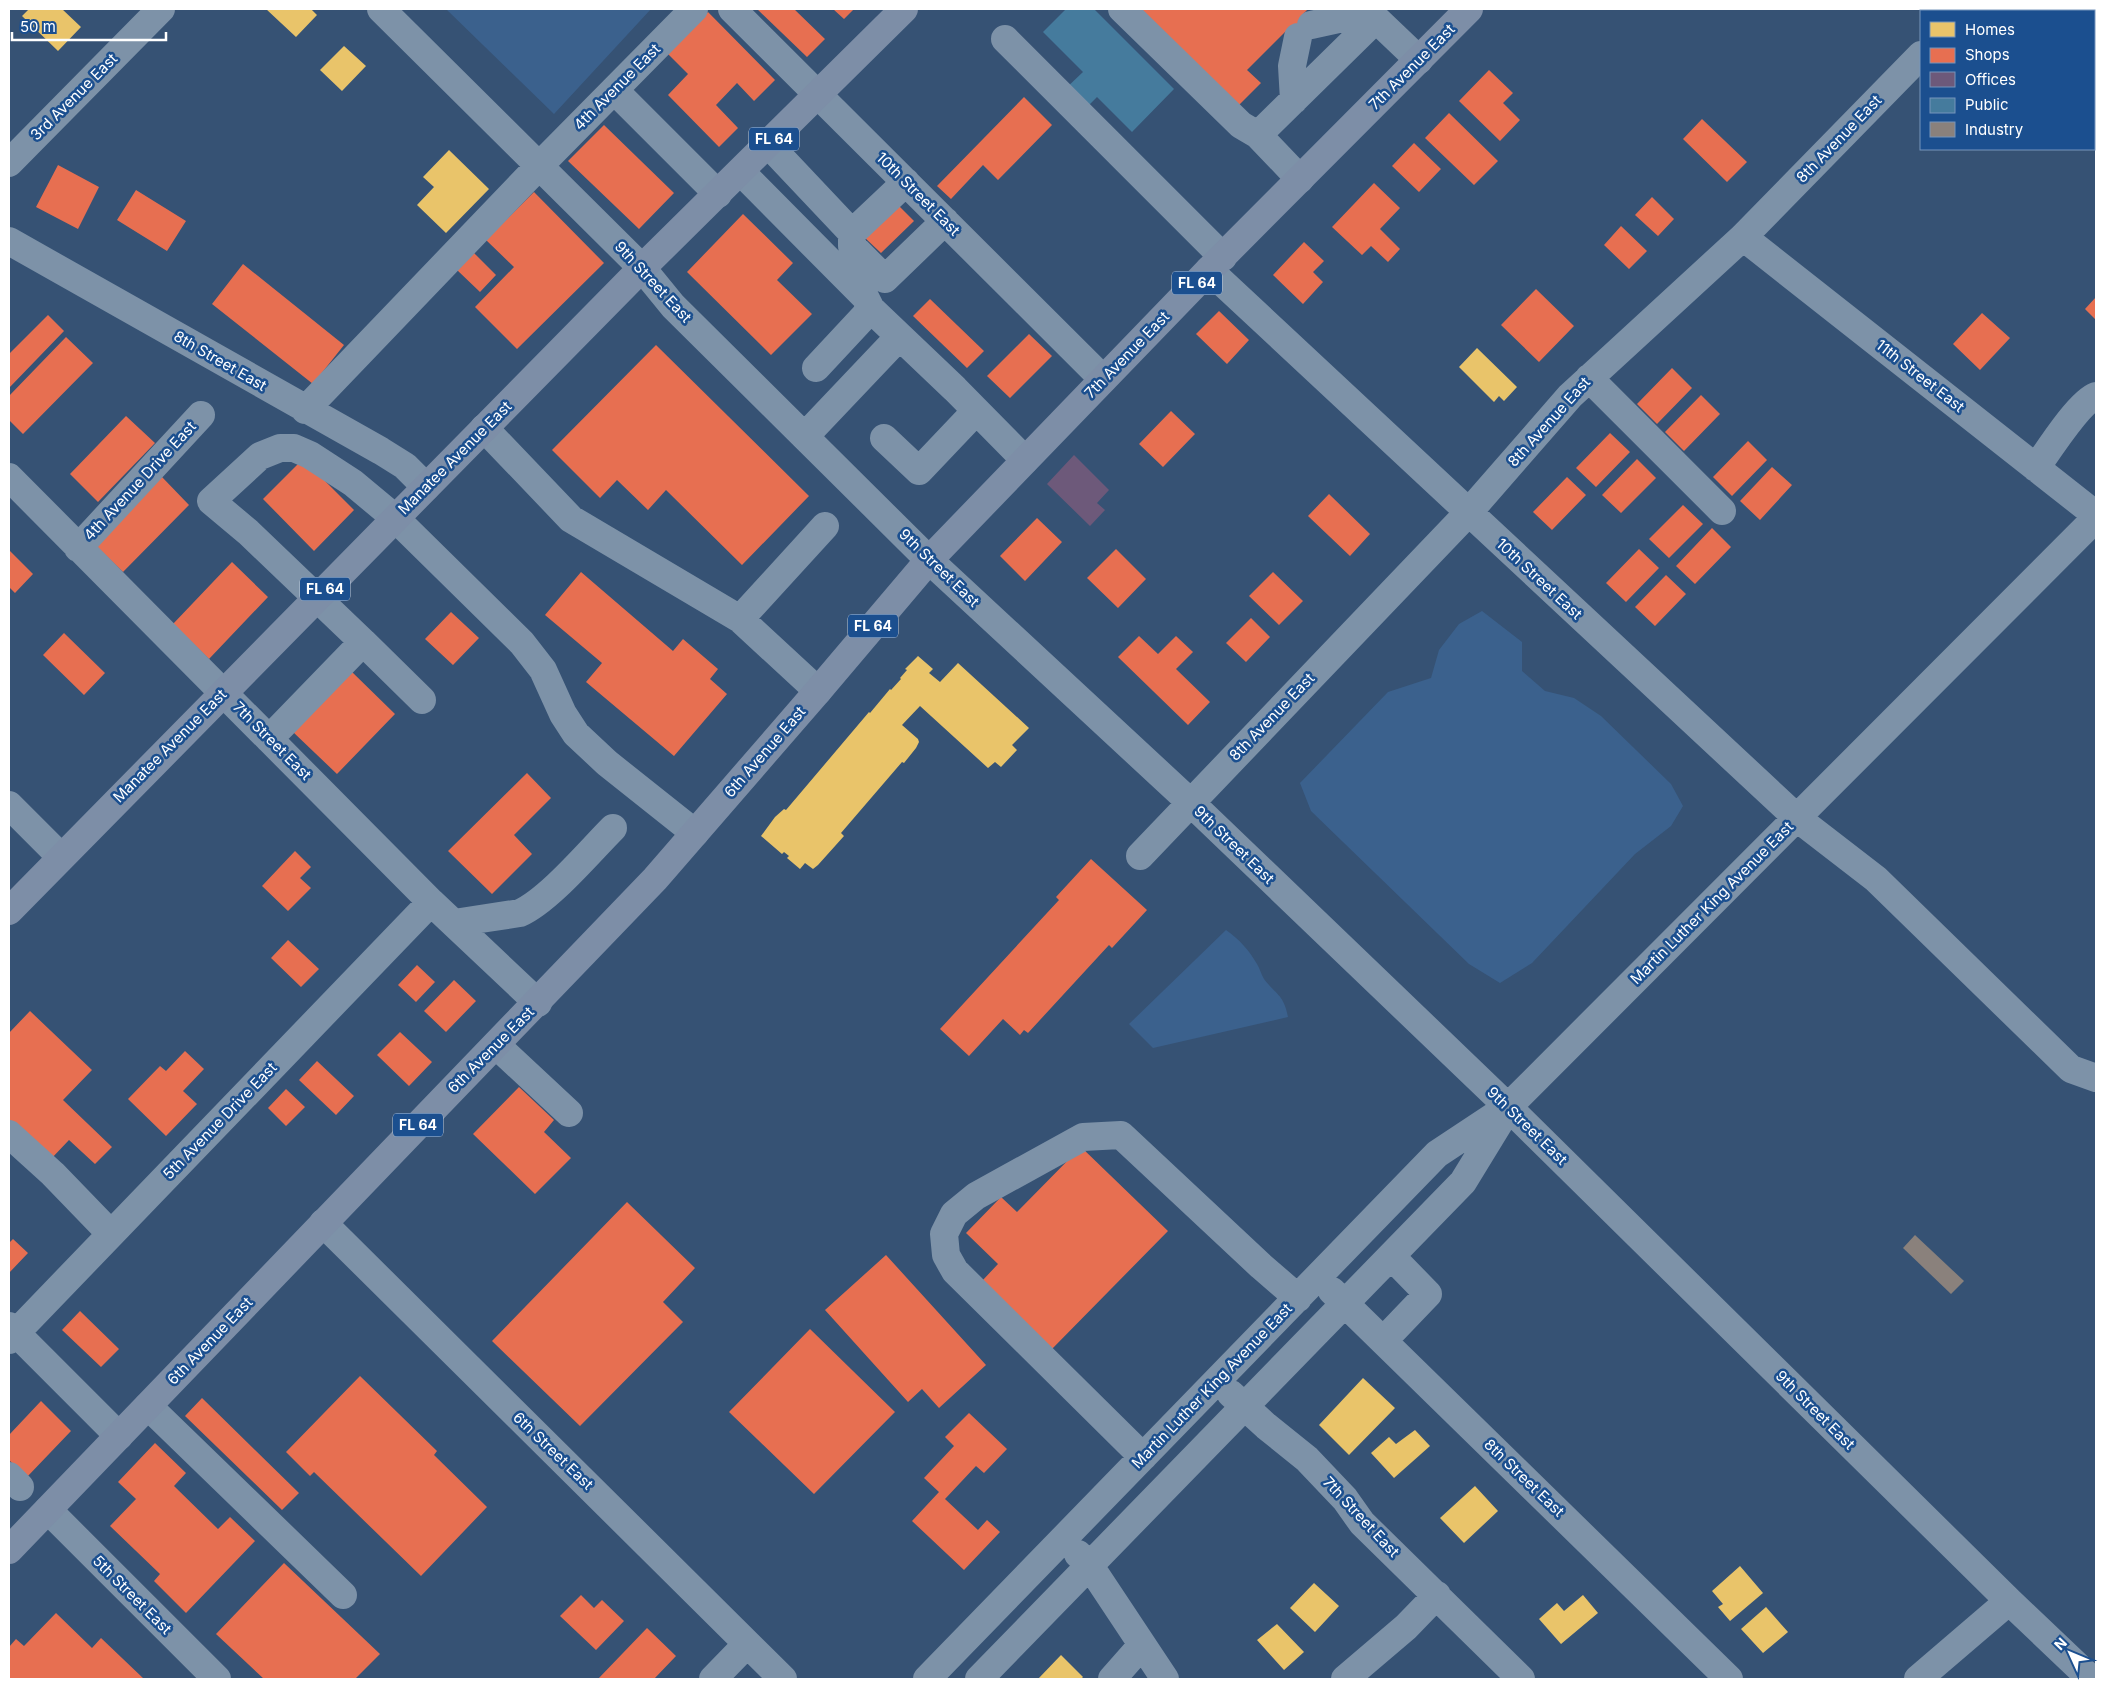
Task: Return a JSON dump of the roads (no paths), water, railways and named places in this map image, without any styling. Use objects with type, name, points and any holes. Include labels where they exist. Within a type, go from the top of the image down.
[{"type":"main road","name":"7th Avenue East","points":[[818,691],[928,560],[1104,378],[1469,9]]},
{"type":"main road","name":"Manatee Avenue East","points":[[9,911],[642,268],[818,95],[898,11]]},
{"type":"main road","name":"6th Avenue East","points":[[9,1550],[323,1223],[538,1003],[655,879],[818,691]]},
{"type":"street","name":"3rd Avenue East","points":[[9,163],[161,9]]},
{"type":"street","name":"9th Street East","points":[[381,9],[642,268],[673,306],[806,436],[928,560],[1190,802],[1508,1107],[2009,1601],[2091,1679]]},
{"type":"street","name":"4th Avenue East","points":[[305,410],[539,166],[694,9]]},
{"type":"street","points":[[1122,9],[1241,125],[1258,135],[1300,179]]},
{"type":"street","name":"10th Street East","points":[[736,10],[818,95],[1104,378]]},
{"type":"street","points":[[1294,100],[1292,66],[1304,31],[1352,16],[1376,19],[1419,60]]},
{"type":"street","points":[[1258,135],[1376,19]]},
{"type":"street","name":"10th Street East","points":[[1005,39],[1216,264],[1468,513],[1797,818],[1876,879],[2071,1068],[2096,1078]]},
{"type":"street","name":"8th Avenue East","points":[[1140,856],[1468,513],[1554,414],[1589,378],[1744,237],[1920,56]]},
{"type":"street","points":[[614,90],[718,194]]},
{"type":"street","points":[[768,144],[846,248],[871,309],[1025,460]]},
{"type":"street","points":[[741,172],[846,248],[885,279],[945,221]]},
{"type":"street","points":[[846,248],[906,182]]},
{"type":"street","name":"11th Street East","points":[[1744,237],[2096,517]]},
{"type":"street","name":"8th Street East","points":[[9,241],[405,466],[426,488]]},
{"type":"street","points":[[816,368],[871,309]]},
{"type":"street","points":[[806,436],[899,337]]},
{"type":"street","points":[[1589,378],[1722,511]]},
{"type":"street","points":[[2036,468],[2082,407],[2096,396]]},
{"type":"street","points":[[884,438],[919,471],[976,411]]},
{"type":"street","name":"4th Avenue Drive East","points":[[78,548],[201,415]]},
{"type":"street","points":[[484,428],[571,519],[740,619],[818,691]]},
{"type":"street","points":[[422,700],[248,532],[211,500],[260,456],[280,448],[294,448],[310,454],[353,483],[396,518],[522,643],[543,670],[563,714],[576,734],[607,762],[695,833]]},
{"type":"street","name":"7th Street East","points":[[9,476],[78,548],[431,902],[538,1003]]},
{"type":"street","name":"Martin Luther King Avenue East","points":[[926,1679],[1437,1154],[1508,1107],[2096,517]]},
{"type":"street","points":[[740,619],[824,526]]},
{"type":"street","points":[[269,739],[363,642]]},
{"type":"street","points":[[9,805],[61,857]]},
{"type":"street","points":[[454,923],[520,913],[529,909],[544,897],[613,828]]},
{"type":"street","name":"5th Avenue Drive East","points":[[11,1333],[111,1234],[431,902]]},
{"type":"street","points":[[496,1045],[569,1113]]},
{"type":"street","name":"Martin Luther King Avenue East","points":[[979,1679],[1463,1182],[1508,1107]]},
{"type":"street","points":[[9,1134],[53,1174],[111,1234]]},
{"type":"street","points":[[1143,1457],[955,1271],[946,1255],[944,1234],[954,1214],[976,1196],[1083,1137],[1121,1135],[1254,1260],[1298,1298]]},
{"type":"street","name":"6th Street East","points":[[323,1223],[783,1679]]},
{"type":"street","points":[[1382,1341],[1428,1294],[1391,1256]]},
{"type":"street","name":"8th Street East","points":[[1318,1277],[1729,1679]]},
{"type":"street","points":[[11,1333],[119,1436]]},
{"type":"street","name":"7th Street East","points":[[1217,1381],[1266,1426],[1307,1459],[1345,1499],[1362,1523],[1521,1679]]},
{"type":"street","points":[[148,1406],[343,1595]]},
{"type":"street","name":"5th Street East","points":[[48,1510],[217,1679]]},
{"type":"street","points":[[1063,1539],[1090,1566],[1165,1679]]},
{"type":"street","points":[[1345,1679],[1406,1627],[1437,1595]]},
{"type":"street","points":[[1918,1679],[2009,1601]]},
{"type":"street","points":[[713,1679],[747,1644]]},
{"type":"street","points":[[1112,1679],[1142,1645]]},
{"type":"water","points":[[446,9],[651,9],[554,114]]},
{"type":"water","points":[[1482,611],[1522,642],[1522,671],[1545,691],[1574,698],[1601,716],[1671,784],[1683,806],[1671,826],[1635,854],[1532,963],[1500,983],[1469,964],[1311,811],[1300,783],[1388,692],[1431,678],[1439,650],[1459,624]]},
{"type":"water","points":[[1226,930],[1251,954],[1264,979],[1282,999],[1288,1017],[1153,1048],[1129,1024]]}]
